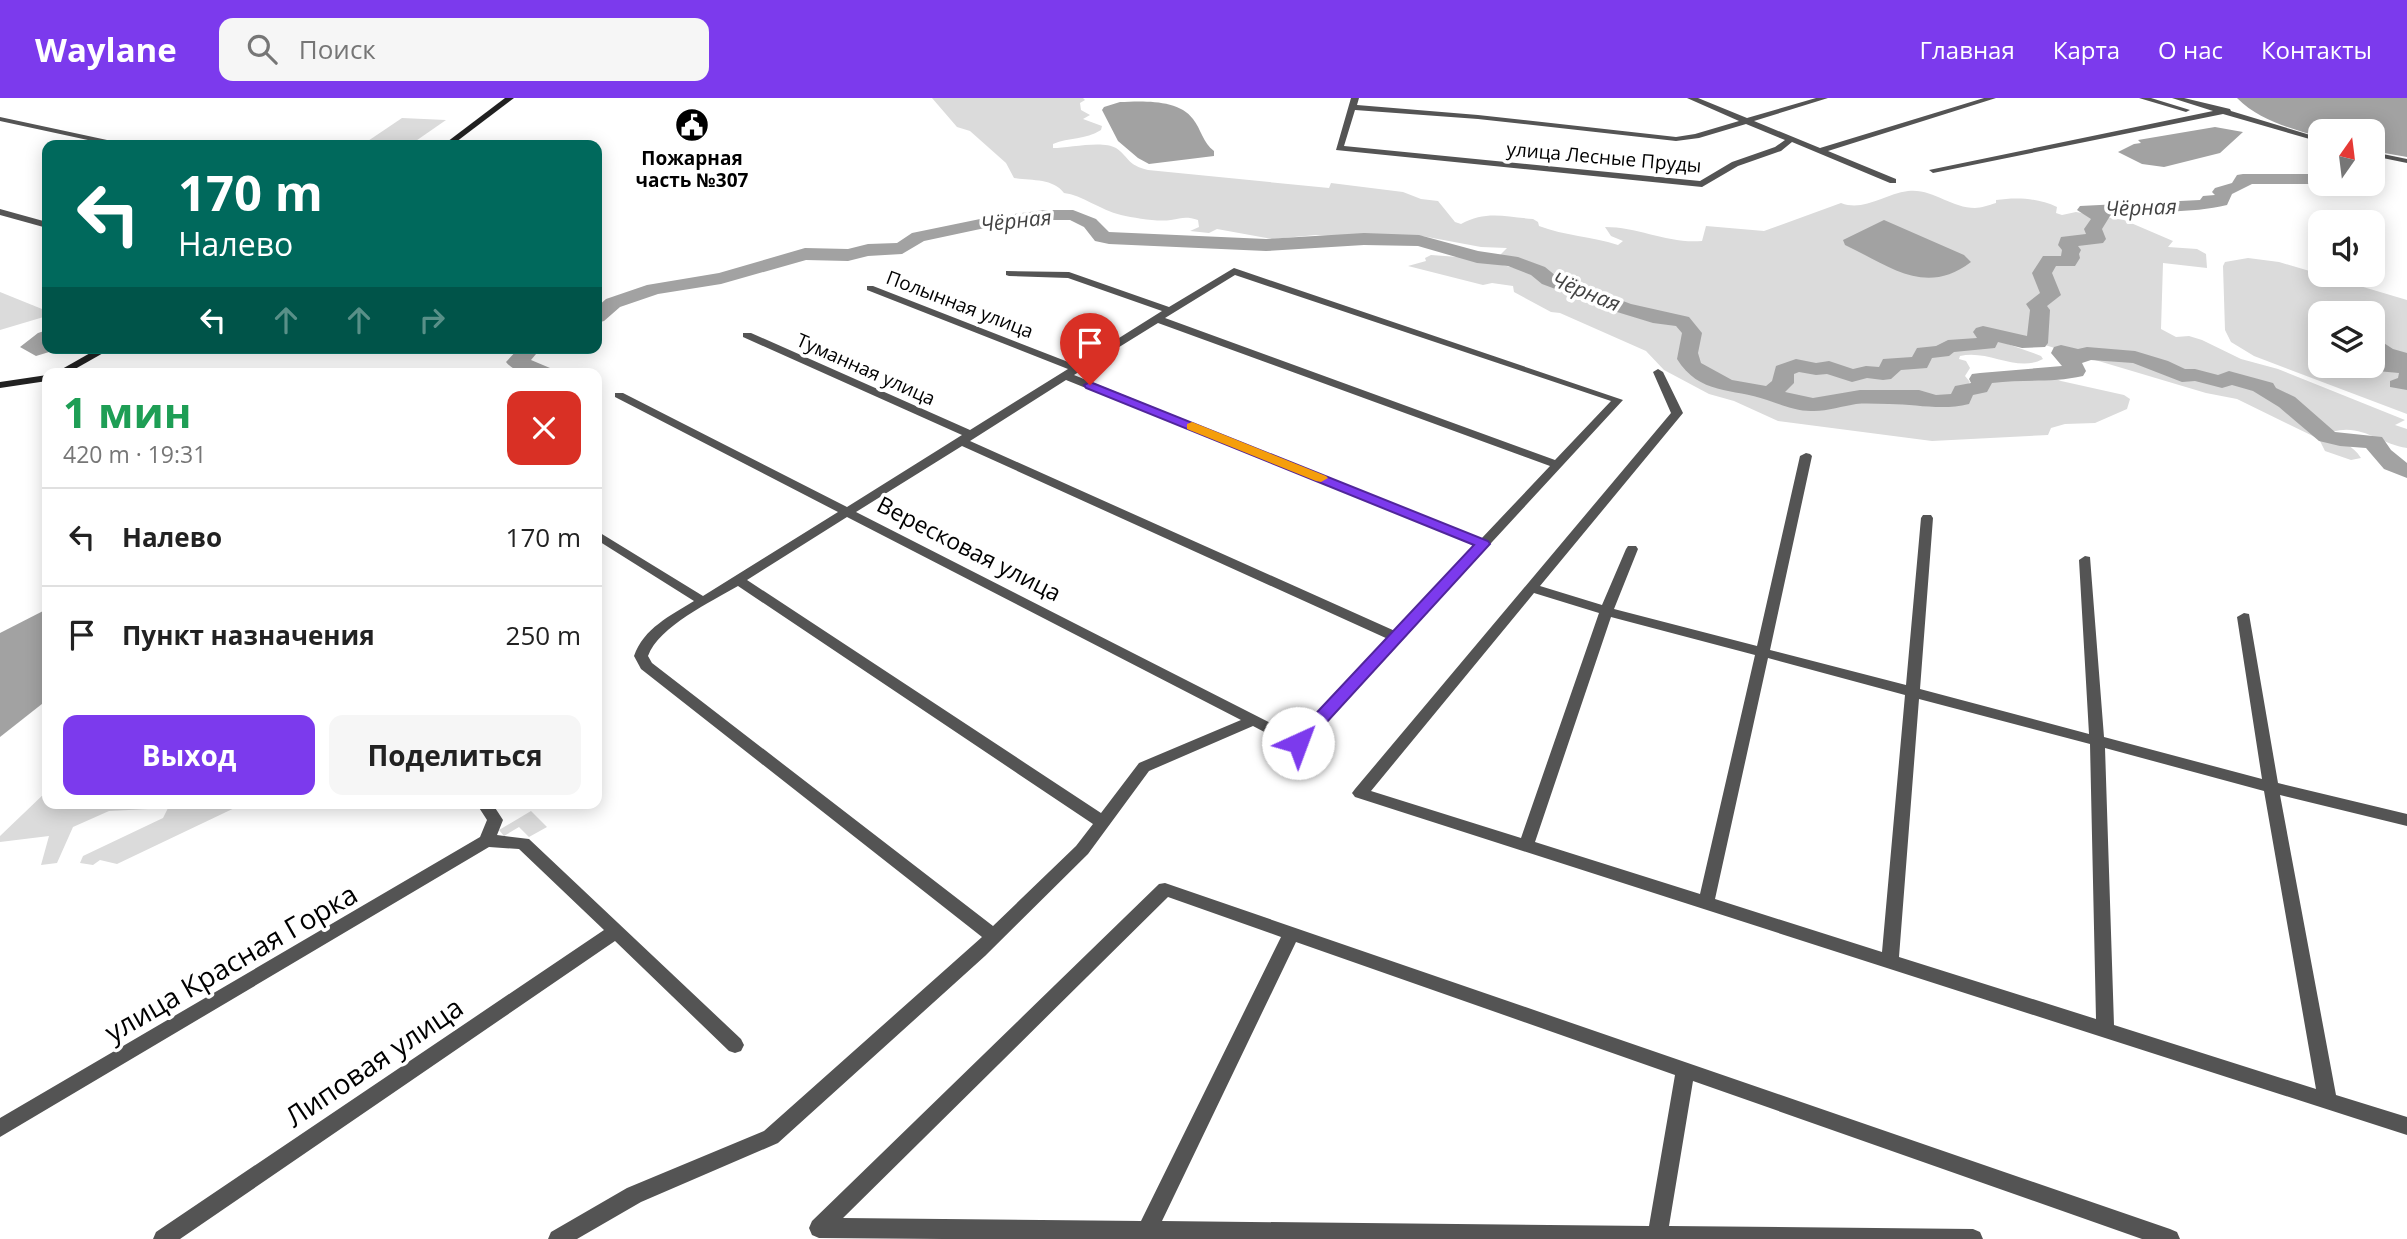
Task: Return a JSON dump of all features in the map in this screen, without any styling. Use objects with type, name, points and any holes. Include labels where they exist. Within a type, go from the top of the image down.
[{"type":"street","points":[[454,140],[510,98]]},
{"type":"street","points":[[1691,98],[1893,181]]},
{"type":"street","points":[[1799,98],[1810,102]]},
{"type":"street","points":[[1353,102],[1676,139],[1824,98]]},
{"type":"street","points":[[1820,151],[1992,98]]},
{"type":"street","points":[[2143,98],[2207,115]]},
{"type":"street","points":[[2176,98],[2308,136]]},
{"type":"street","name":"улица Лесные Пруды","points":[[1353,102],[1339,148],[1702,184],[1735,164],[1778,149],[1791,139]]},
{"type":"street","points":[[1933,170],[2227,111]]},
{"type":"street","points":[[0,119],[98,140]]},
{"type":"street","points":[[2385,156],[2407,161]]},
{"type":"street","points":[[0,212],[42,224]]},
{"type":"street","points":[[992,935],[646,666],[641,656],[652,635],[1234,271],[1618,400],[1396,637]]},
{"type":"street","points":[[1009,273],[1069,275],[1170,311]]},
{"type":"street","name":"Полынная улица","points":[[870,288],[1483,544]]},
{"type":"street","points":[[1157,319],[1557,465]]},
{"type":"street","name":"Туманная улица","points":[[747,335],[1396,637]]},
{"type":"street","points":[[69,368],[96,354]]},
{"type":"street","points":[[1658,372],[1677,413],[1360,793],[2407,1126]]},
{"type":"street","points":[[0,385],[42,379]]},
{"type":"street","name":"Вересковая улица","points":[[620,395],[1298,743],[1396,637]]},
{"type":"street","points":[[1706,903],[1806,456]]},
{"type":"street","points":[[1890,962],[1927,518]]},
{"type":"street","points":[[602,538],[704,602]]},
{"type":"street","points":[[1526,846],[1606,611],[1632,549]]},
{"type":"street","points":[[2085,561],[2097,741],[2105,1030]]},
{"type":"street","points":[[738,580],[1104,823]]},
{"type":"street","points":[[1532,588],[1606,611],[1911,692],[2347,807],[2407,820]]},
{"type":"street","points":[[2244,617],[2271,787],[2328,1101]]},
{"type":"street","points":[[558,1239],[634,1195],[771,1137],[979,950],[1082,850],[1144,767],[1254,720]]},
{"type":"street","points":[[488,809],[495,820],[488,841],[523,842],[735,1045]]},
{"type":"street","name":"улица Красная Горка","points":[[0,1128],[488,841]]},
{"type":"street","points":[[1972,1239],[1170,1235],[1147,1231],[818,1228],[1165,889],[2170,1239]]},
{"type":"street","name":"Липовая улица","points":[[163,1239],[616,931]]},
{"type":"street","points":[[1147,1231],[1291,934]]},
{"type":"street","points":[[1657,1236],[1685,1071]]},
{"type":"shaded area","points":[[932,98],[1083,98],[1085,100],[1080,103],[1081,110],[1090,115],[1083,119],[1102,126],[1101,130],[1053,144],[1053,148],[1094,144],[1110,146],[1132,163],[1148,170],[1329,188],[1331,183],[1403,192],[1421,199],[1438,201],[1455,222],[1461,224],[1488,216],[1533,219],[1539,226],[1618,245],[1623,241],[1611,236],[1605,227],[1677,240],[1702,241],[1706,226],[1764,231],[1841,203],[1866,204],[1908,191],[1925,192],[1966,207],[1982,207],[1996,203],[1996,200],[2027,199],[2057,207],[2056,213],[2062,215],[2076,212],[2124,220],[2173,241],[2168,247],[2197,249],[2206,254],[2207,268],[2163,263],[2161,329],[2176,337],[2189,336],[2202,340],[2241,359],[2278,369],[2405,420],[2395,425],[2407,429],[2407,448],[2362,432],[2332,432],[2361,458],[2351,460],[2325,451],[2319,439],[2237,399],[2206,393],[1989,331],[1984,332],[2043,359],[2023,363],[1981,355],[1960,356],[1959,359],[1966,361],[1970,368],[1965,376],[1970,382],[1963,391],[1979,387],[1980,379],[2040,373],[2061,381],[2124,395],[2130,399],[2127,409],[2095,423],[2065,424],[2051,428],[2048,435],[1932,441],[1778,421],[1734,401],[1709,394],[1664,370],[1646,351],[1560,313],[1551,312],[1514,292],[1513,286],[1492,283],[1483,285],[1408,266],[1426,261],[1425,258],[1431,255],[1472,258],[1515,268],[1527,266],[1529,263],[1500,255],[1507,248],[1481,247],[1422,236],[1397,239],[1316,235],[1272,239],[1217,229],[1209,233],[1190,231],[1199,227],[1198,220],[1190,218],[1159,220],[1121,215],[1064,193],[1048,182],[1014,178],[1006,163],[970,131],[957,127]]},
{"type":"shaded area","points":[[2237,98],[2407,98],[2407,157],[2385,153],[2385,119],[2308,119],[2308,133],[2265,118]]},
{"type":"shaded area","points":[[1120,102],[1160,103],[1187,112],[1214,151],[1214,156],[1149,164],[1138,158],[1118,141],[1102,110]]},
{"type":"shaded area","points":[[402,118],[446,120],[417,140],[369,140]]},
{"type":"shaded area","points":[[2215,127],[2243,132],[2220,153],[2164,167],[2142,164],[2118,152],[2141,143],[2138,140]]},
{"type":"shaded area","points":[[1884,220],[1964,255],[1971,262],[1954,272],[1923,278],[1893,269],[1845,245],[1843,240]]},
{"type":"shaded area","points":[[2248,258],[2279,262],[2308,271],[2308,287],[2363,287],[2407,300],[2407,414],[2312,378],[2385,378],[2385,301],[2308,301],[2308,376],[2254,356],[2231,342],[2225,330],[2225,262]]},
{"type":"shaded area","points":[[0,292],[42,309],[42,317],[0,330]]},
{"type":"shaded area","points":[[42,332],[43,354],[36,356],[20,347]]},
{"type":"shaded area","points":[[2385,344],[2407,353],[2407,390],[2390,387],[2390,381],[2398,378],[2399,373],[2385,372]]},
{"type":"shaded area","points":[[42,612],[42,704],[0,737],[0,633]]},
{"type":"shaded area","points":[[42,796],[42,809],[148,809],[109,811],[73,827],[57,863],[41,865],[49,836],[0,842],[0,836]]},
{"type":"shaded area","points":[[168,809],[232,809],[117,864],[100,860],[93,865],[80,863],[83,856],[163,818]]},
{"type":"shaded area","points":[[531,811],[547,827],[529,837],[519,827],[504,836],[499,830]]},
{"type":"waterway","name":"Чёрная","points":[[1771,393],[1783,383],[1784,371],[1796,365],[1816,369],[1829,367],[1852,376],[1866,372],[1883,374],[1891,369],[1890,363],[1920,364],[1924,352],[1942,352],[1948,346],[1988,344],[1987,335],[1983,332],[2022,342],[2038,343],[2040,310],[2036,304],[2051,295],[2042,273],[2050,260],[2068,262],[2072,250],[2067,245],[2068,241],[2097,239],[2093,229],[2102,217],[2086,210],[2210,205],[2209,200],[2221,201],[2224,195],[2221,192],[2241,185],[2244,183],[2243,179],[2308,179]]},
{"type":"waterway","name":"Чёрная","points":[[602,313],[613,303],[654,289],[721,278],[805,254],[848,255],[868,250],[902,248],[918,237],[985,223],[1045,215],[1073,215],[1090,223],[1101,237],[1109,238],[1266,245],[1364,239],[1419,241],[1477,257],[1511,261],[1538,271],[1549,280],[1624,308],[1653,317],[1682,321],[1692,333],[1688,359],[1701,374],[1737,388],[1771,393]]},
{"type":"waterway","points":[[2061,351],[2081,357],[2087,353],[2135,357],[2161,365],[2182,376],[2195,375],[2222,382],[2229,377],[2265,388],[2263,390],[2287,402],[2320,433],[2340,440],[2374,442],[2388,460],[2407,471]]},
{"type":"waterway","points":[[1771,393],[1782,399],[1813,405],[1860,397],[1919,397],[1935,402],[1961,399],[1963,391],[1979,387],[1982,384],[1980,379],[1988,377],[2057,375],[2075,371],[2070,359],[2061,353]]},
{"type":"waterway","name":"Чёрная","points":[[525,354],[517,362],[531,368]]},
{"type":"slow traffic","points":[[1192,426],[1321,478]]},
{"type":"place","name":"Пожарная часть №307","points":[[692,125]]},
{"type":"route","points":[[1090,385],[1483,544],[1298,743]]}]
